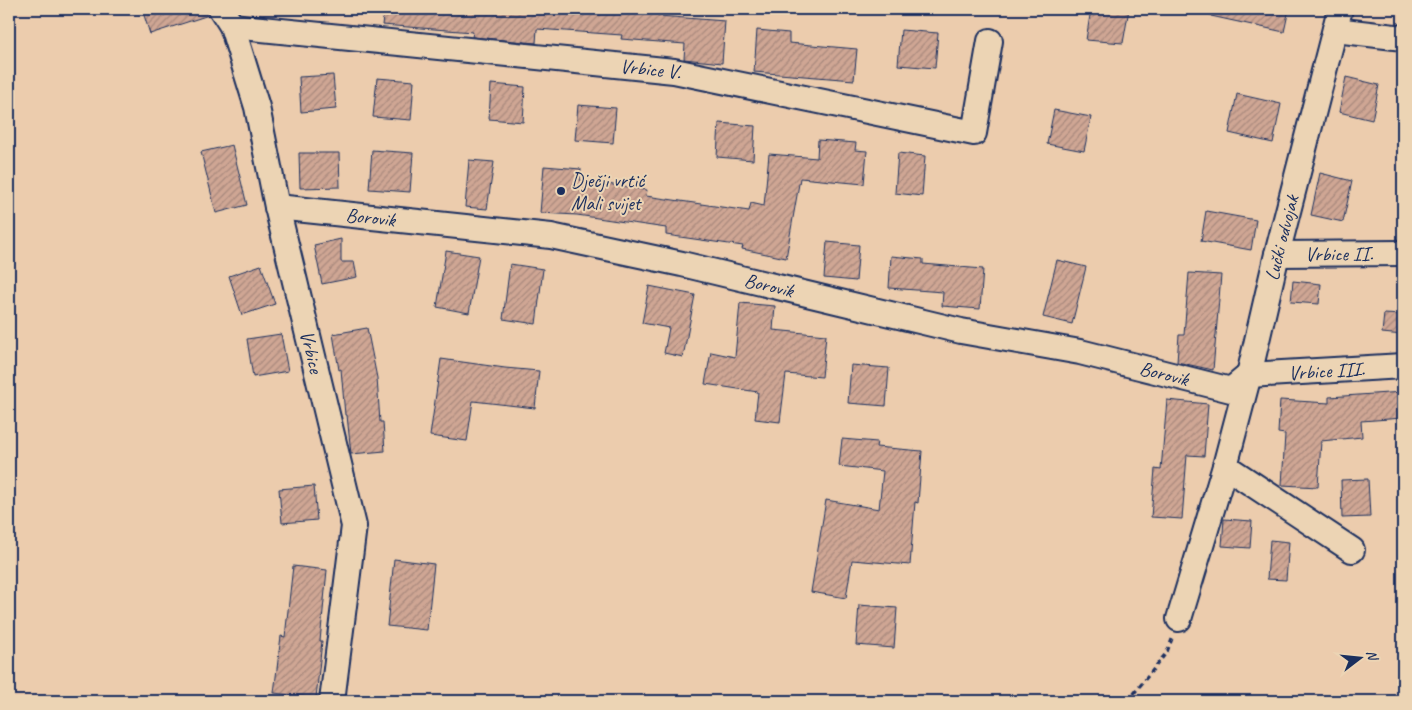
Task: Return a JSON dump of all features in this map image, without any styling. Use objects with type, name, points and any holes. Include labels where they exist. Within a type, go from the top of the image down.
[{"type":"street","name":"Vrbice V.","points":[[226,18],[674,71],[974,133],[990,41]]},
{"type":"street","name":"Vrbice","points":[[226,18],[257,107],[277,207],[354,526],[332,701]]},
{"type":"street","points":[[1337,19],[1403,38]]},
{"type":"street","name":"Lučki odvojak","points":[[1179,619],[1225,466],[1337,19]]},
{"type":"street","name":"Borovik","points":[[277,207],[552,236],[682,264],[962,331],[1080,352],[1231,390],[1249,374]]},
{"type":"street","name":"Vrbice II.","points":[[1277,254],[1403,253]]},
{"type":"street","name":"Vrbice III.","points":[[1249,374],[1403,366]]},
{"type":"street","points":[[1225,466],[1352,550]]},
{"type":"path","points":[[1128,701],[1167,652],[1179,619]]},
{"type":"building","points":[[142,9],[207,9],[209,15],[150,34]]},
{"type":"building","points":[[384,9],[659,9],[659,16],[725,21],[722,63],[684,59],[685,44],[621,39],[622,35],[537,29],[536,43],[472,37],[473,32],[382,25]]},
{"type":"building","points":[[1091,9],[1129,9],[1123,43],[1086,40]]},
{"type":"building","points":[[1212,9],[1289,9],[1284,32],[1211,16]]},
{"type":"building","points":[[757,30],[789,33],[789,43],[857,49],[854,80],[754,72]]},
{"type":"building","points":[[901,30],[938,33],[935,68],[898,65]]},
{"type":"building","points":[[333,75],[336,109],[301,112],[299,77]]},
{"type":"building","points":[[1346,77],[1379,85],[1372,120],[1339,112]]},
{"type":"building","points":[[377,78],[414,81],[411,120],[373,117]]},
{"type":"building","points":[[491,84],[525,87],[523,122],[489,119]]},
{"type":"building","points":[[1237,94],[1281,104],[1273,143],[1229,133]]},
{"type":"building","points":[[578,105],[616,108],[613,143],[575,140]]},
{"type":"building","points":[[1054,110],[1091,117],[1084,151],[1047,144]]},
{"type":"building","points":[[719,123],[755,126],[753,160],[717,157]]},
{"type":"building","points":[[818,140],[856,143],[855,150],[867,151],[864,184],[800,178],[786,258],[742,249],[743,246],[666,235],[666,228],[577,215],[540,213],[544,166],[581,169],[580,180],[647,190],[646,196],[749,211],[751,203],[764,206],[769,154],[817,158]]},
{"type":"building","points":[[232,145],[247,205],[216,213],[201,152]]},
{"type":"building","points":[[372,150],[413,153],[410,192],[369,189]]},
{"type":"building","points":[[299,153],[339,153],[340,187],[300,188]]},
{"type":"building","points":[[898,153],[925,156],[922,196],[895,193]]},
{"type":"building","points":[[469,160],[494,162],[487,209],[465,207]]},
{"type":"building","points":[[1320,173],[1352,181],[1343,222],[1311,215]]},
{"type":"building","points":[[1206,211],[1256,220],[1251,250],[1201,241]]},
{"type":"building","points":[[341,239],[341,262],[354,262],[357,277],[322,284],[314,245]]},
{"type":"building","points":[[827,242],[859,245],[856,281],[824,278]]},
{"type":"building","points":[[446,251],[479,256],[469,313],[437,307]]},
{"type":"building","points":[[891,256],[923,259],[923,264],[983,269],[980,309],[942,306],[943,292],[889,288]]},
{"type":"building","points":[[1057,260],[1086,267],[1072,324],[1043,317]]},
{"type":"building","points":[[510,264],[543,269],[536,324],[503,319]]},
{"type":"building","points":[[261,265],[275,304],[242,315],[229,276]]},
{"type":"building","points":[[1189,273],[1221,275],[1213,370],[1177,362],[1179,335],[1184,335]]},
{"type":"building","points":[[1293,281],[1321,284],[1319,304],[1291,302]]},
{"type":"building","points":[[649,286],[695,295],[683,357],[664,353],[669,328],[642,323]]},
{"type":"building","points":[[740,303],[775,306],[773,330],[826,335],[822,377],[786,374],[780,422],[755,419],[758,392],[705,384],[711,352],[735,357]]},
{"type":"building","points":[[1384,314],[1403,315],[1403,335],[1382,333]]},
{"type":"building","points":[[367,328],[377,378],[380,422],[383,422],[385,451],[351,454],[341,369],[339,370],[333,334]]},
{"type":"building","points":[[281,334],[288,371],[253,377],[247,339]]},
{"type":"building","points":[[441,359],[539,371],[535,408],[473,401],[467,441],[430,436]]},
{"type":"building","points":[[851,365],[889,368],[886,406],[848,403]]},
{"type":"building","points":[[1403,392],[1403,418],[1361,421],[1362,437],[1321,441],[1318,487],[1282,485],[1285,434],[1278,433],[1280,400],[1329,403],[1329,397]]},
{"type":"building","points":[[1167,400],[1208,404],[1204,456],[1187,455],[1182,519],[1151,517],[1155,469],[1161,470]]},
{"type":"building","points":[[842,439],[877,442],[876,447],[922,451],[918,503],[915,502],[910,565],[852,560],[846,598],[811,592],[826,500],[879,509],[883,471],[839,466]]},
{"type":"building","points":[[1368,479],[1370,517],[1342,518],[1341,480]]},
{"type":"building","points":[[314,486],[317,520],[282,523],[279,489]]},
{"type":"building","points":[[1224,519],[1252,521],[1250,548],[1222,546]]},
{"type":"building","points":[[1270,540],[1289,542],[1286,580],[1267,579]]},
{"type":"building","points":[[394,559],[434,564],[427,630],[387,626]]},
{"type":"building","points":[[293,566],[327,570],[316,698],[274,693],[281,636],[285,637]]},
{"type":"building","points":[[859,605],[897,608],[894,648],[856,645]]},
{"type":"place","name":"Dječji vrtić Mali svijet","points":[[561,191]]}]
